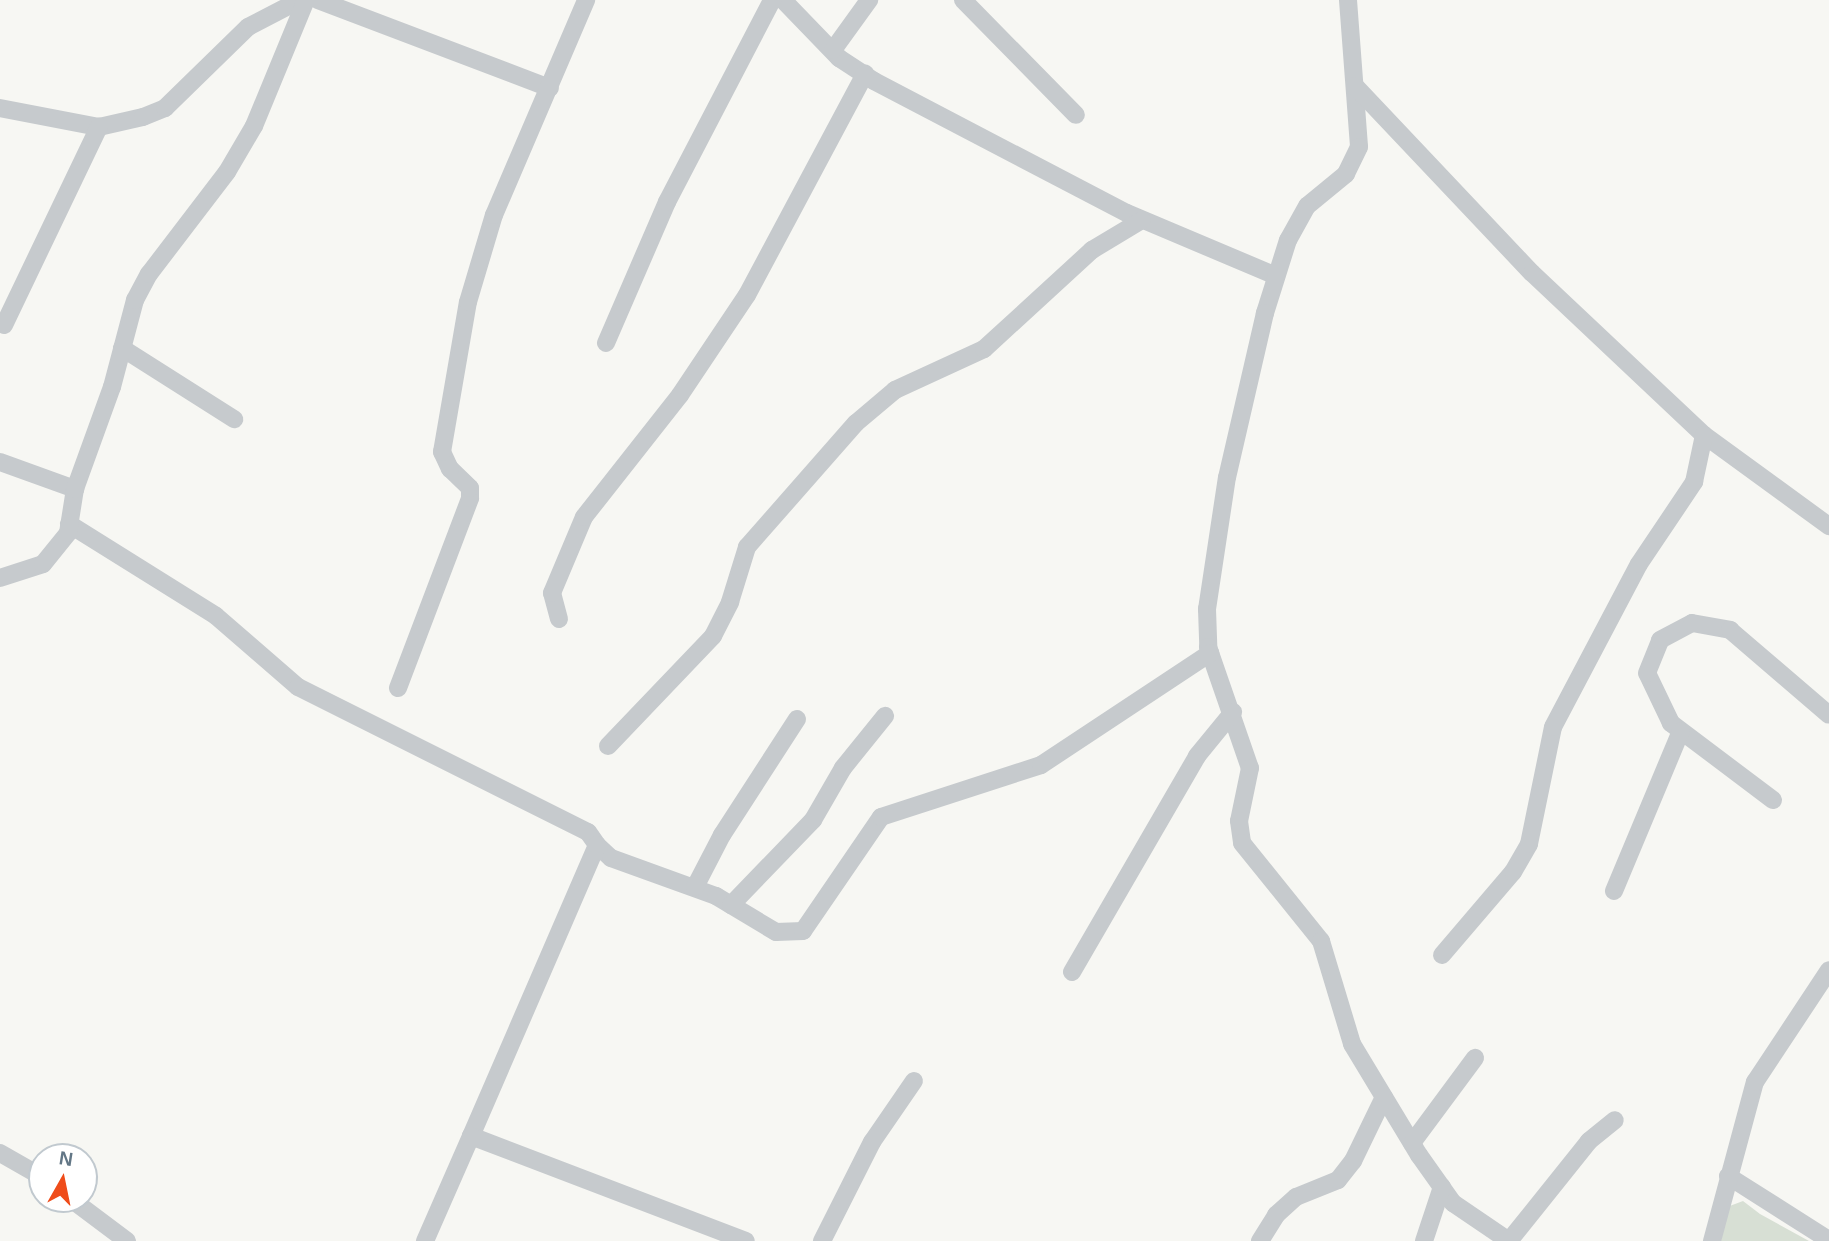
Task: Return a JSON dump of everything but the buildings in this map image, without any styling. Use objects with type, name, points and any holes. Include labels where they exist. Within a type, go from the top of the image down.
[{"type":"street","points":[[0,108],[99,128],[165,108],[248,27],[300,0]]},
{"type":"street","points":[[0,578],[43,564],[68,533],[75,489],[122,348],[135,300],[149,274],[227,172],[254,126],[306,0]]},
{"type":"street","points":[[318,0],[550,88]]},
{"type":"street","points":[[398,688],[470,498],[470,488],[450,469],[442,452],[468,302],[494,215],[586,0]]},
{"type":"street","points":[[606,343],[667,202],[772,0]]},
{"type":"street","points":[[783,0],[833,50],[864,74],[1142,220],[1276,276]]},
{"type":"street","points":[[833,50],[869,0]]},
{"type":"street","points":[[963,0],[1076,115]]},
{"type":"street","points":[[1348,0],[1360,123],[1353,166],[1307,206],[1288,240],[1276,276],[1227,477],[1207,609],[1210,653],[1233,712],[1250,768],[1237,833],[1321,941],[1344,1024],[1412,1143],[1453,1203],[1509,1241],[1589,1142],[1615,1121]]},
{"type":"street","points":[[559,619],[552,593],[584,517],[680,396],[747,295],[864,74]]},
{"type":"street","points":[[1355,86],[1532,273],[1704,435],[1829,526]]},
{"type":"street","points":[[4,325],[99,128]]},
{"type":"street","points":[[608,746],[713,636],[730,602],[747,547],[856,423],[895,390],[984,349],[1093,250],[1142,220]]},
{"type":"street","points":[[122,348],[234,419]]},
{"type":"street","points":[[1442,955],[1513,872],[1529,844],[1553,727],[1639,564],[1694,482],[1704,435]]},
{"type":"street","points":[[0,462],[75,489]]},
{"type":"street","points":[[69,524],[216,616],[298,687],[567,819],[611,858],[637,870],[695,887],[776,932],[803,931],[881,817],[1041,765],[1210,653]]},
{"type":"street","points":[[1773,800],[1671,723],[1647,673],[1660,640],[1692,623],[1730,630],[1829,715]]},
{"type":"street","points":[[1072,972],[1197,756],[1233,712]]},
{"type":"street","points":[[731,905],[813,820],[843,768],[886,716]]},
{"type":"street","points":[[695,887],[722,835],[797,719]]},
{"type":"street","points":[[1614,891],[1681,731]]},
{"type":"street","points":[[425,1241],[597,845]]},
{"type":"street","points":[[1712,1241],[1755,1082],[1829,970]]},
{"type":"street","points":[[1412,1143],[1475,1058]]},
{"type":"street","points":[[822,1241],[872,1142],[914,1082]]},
{"type":"street","points":[[1260,1241],[1276,1215],[1296,1197],[1338,1180],[1353,1161],[1384,1097]]},
{"type":"street","points":[[471,1136],[746,1241]]},
{"type":"street","points":[[0,1153],[28,1169]]},
{"type":"street","points":[[1728,1176],[1829,1240]]},
{"type":"street","points":[[1424,1241],[1442,1187]]},
{"type":"street","points":[[90,1213],[127,1241]]},
{"type":"shaded area","points":[[1743,1201],[1760,1214],[1809,1241],[1721,1241],[1727,1207]]}]
